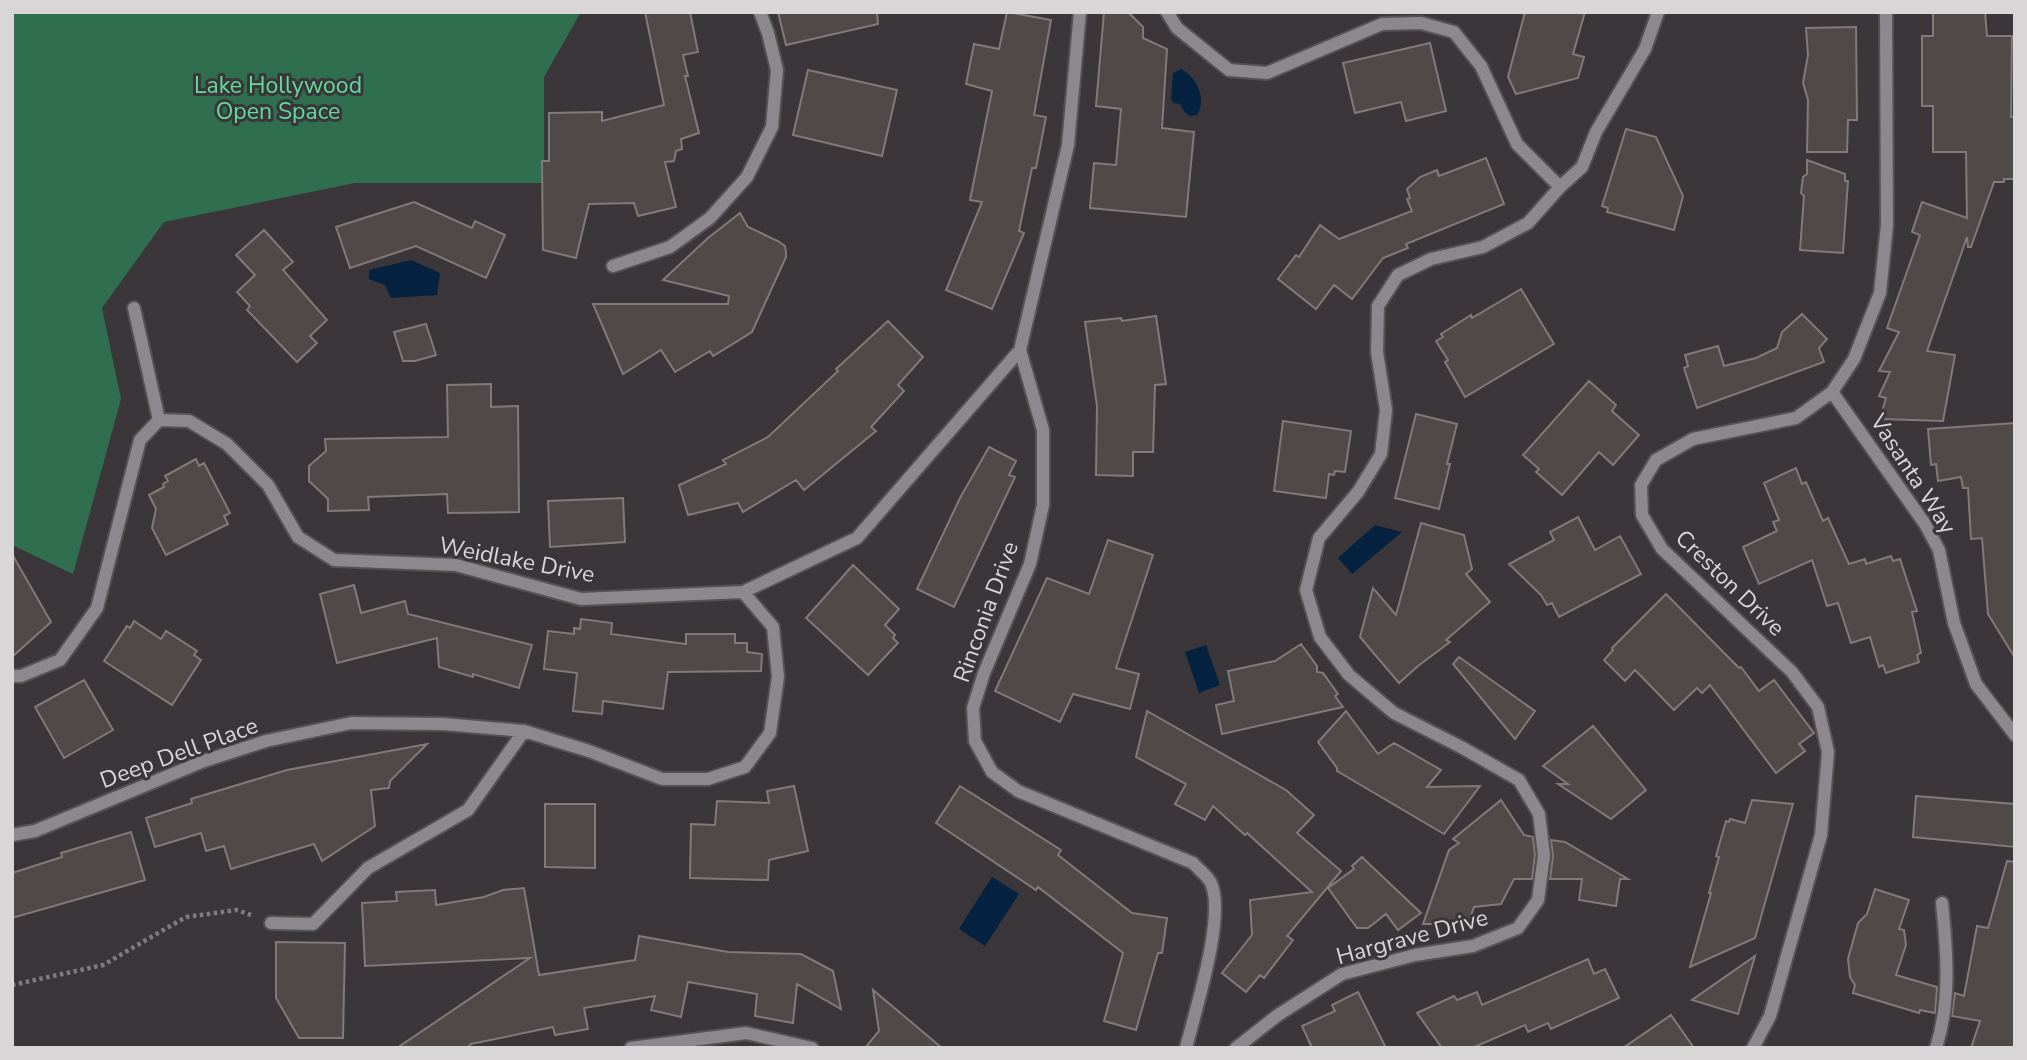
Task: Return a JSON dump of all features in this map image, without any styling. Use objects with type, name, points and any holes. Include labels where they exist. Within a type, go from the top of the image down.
[{"type":"street","points":[[613,266],[670,247],[710,218],[747,177],[772,127],[777,70],[760,12]]},
{"type":"street","name":"Rinconia Drive","points":[[1080,12],[1068,145],[1020,350],[1043,430],[1043,505],[1030,564],[984,673],[973,708],[975,741],[992,772],[1018,792],[1193,863],[1211,881],[1215,904],[1211,942],[1186,1048]]},
{"type":"street","points":[[1167,12],[1177,28],[1229,70],[1267,73],[1382,24],[1421,23],[1454,32],[1481,66],[1517,144],[1560,187]]},
{"type":"street","name":"Hargrave Drive","points":[[1236,1048],[1278,1015],[1342,974],[1415,955],[1474,946],[1518,928],[1538,900],[1544,855],[1539,814],[1519,780],[1394,713],[1349,675],[1320,637],[1306,590],[1319,538],[1358,492],[1381,454],[1386,410],[1377,352],[1378,306],[1398,275],[1431,259],[1483,247],[1528,223],[1582,167],[1596,132],[1645,49],[1658,12]]},
{"type":"street","name":"Creston Drive","points":[[1753,1048],[1770,1016],[1821,835],[1828,752],[1818,707],[1792,672],[1662,549],[1642,515],[1641,485],[1656,460],[1693,439],[1796,418],[1832,392],[1854,359],[1880,293],[1887,225],[1886,12]]},
{"type":"street","points":[[12,676],[21,676],[60,660],[97,608],[140,440],[159,420],[135,308]]},
{"type":"street","name":"Weidlake Drive","points":[[159,420],[189,421],[226,444],[268,485],[298,537],[334,559],[456,565],[581,599],[743,592],[857,538],[1020,350]]},
{"type":"street","name":"Vasanta Way","points":[[1832,392],[1925,524],[1938,550],[1954,623],[1976,684],[2015,735]]},
{"type":"street","name":"Deep Dell Place","points":[[12,835],[35,831],[217,757],[266,741],[351,723],[443,724],[524,732],[589,751],[662,779],[708,779],[746,767],[770,733],[778,677],[773,627],[743,592]]},
{"type":"street","points":[[271,923],[313,925],[368,868],[468,810],[524,732]]},
{"type":"street","points":[[1936,1048],[1942,1029],[1948,962],[1942,903]]},
{"type":"street","points":[[631,1048],[746,1033],[812,1048]]},
{"type":"path","points":[[12,985],[103,964],[186,917],[237,910],[271,923]]},
{"type":"green space","name":"Lake Hollywood Open Space","points":[[12,12],[581,12],[544,77],[544,183],[355,183],[164,222],[102,308],[121,399],[73,574],[12,545]]},
{"type":"water","points":[[1181,69],[1192,77],[1199,89],[1201,102],[1197,115],[1190,116],[1180,104],[1173,103],[1171,99],[1173,73]]},
{"type":"water","points":[[411,260],[440,273],[437,295],[391,298],[385,285],[369,279],[369,270]]},
{"type":"water","points":[[1375,525],[1402,532],[1352,574],[1338,558]]},
{"type":"water","points":[[1206,645],[1220,685],[1199,693],[1185,652]]},
{"type":"water","points":[[992,877],[1019,894],[985,946],[959,929]]},
{"type":"building","points":[[645,12],[690,12],[698,52],[683,55],[688,76],[685,76],[699,133],[681,139],[682,149],[676,151],[674,161],[665,162],[676,207],[638,216],[634,203],[589,204],[576,258],[543,250],[542,161],[549,161],[549,113],[602,112],[602,121],[664,105]]},
{"type":"building","points":[[778,12],[877,12],[878,24],[786,45]]},
{"type":"building","points":[[1007,12],[1051,20],[1034,115],[1046,117],[1019,231],[1024,233],[992,309],[946,290],[982,202],[970,200],[992,91],[966,84],[974,44],[999,49]]},
{"type":"building","points":[[1104,12],[1128,12],[1143,27],[1143,38],[1167,49],[1162,128],[1194,132],[1186,217],[1090,208],[1094,163],[1116,165],[1121,109],[1096,106]]},
{"type":"building","points":[[1525,12],[1585,12],[1573,54],[1584,57],[1578,78],[1516,94],[1508,77]]},
{"type":"building","points":[[1933,12],[1985,12],[1987,36],[2012,36],[2011,117],[2015,117],[2015,176],[2013,179],[2004,179],[2004,182],[1994,182],[1971,247],[1968,247],[1967,237],[1927,351],[1955,355],[1943,421],[1880,419],[1886,398],[1879,396],[1890,372],[1879,371],[1899,332],[1887,328],[1920,235],[1912,232],[1922,202],[1967,218],[1966,152],[1933,152],[1933,106],[1922,106],[1922,36],[1933,36]]},
{"type":"building","points":[[1856,27],[1857,120],[1848,120],[1847,152],[1807,152],[1808,100],[1803,83],[1808,55],[1806,28]]},
{"type":"building","points":[[1430,43],[1446,111],[1406,121],[1401,102],[1355,113],[1343,63]]},
{"type":"building","points":[[808,70],[897,90],[882,156],[793,135]]},
{"type":"building","points":[[1626,129],[1656,137],[1683,196],[1674,230],[1607,212],[1608,208],[1602,206]]},
{"type":"building","points":[[1486,158],[1504,204],[1406,244],[1408,248],[1383,258],[1352,299],[1334,285],[1316,309],[1278,279],[1296,255],[1299,257],[1320,225],[1339,239],[1412,211],[1407,199],[1410,198],[1407,189],[1420,177],[1437,170],[1439,176]]},
{"type":"building","points":[[1807,160],[1845,174],[1845,181],[1848,181],[1843,253],[1800,250],[1804,196],[1801,193],[1803,177],[1807,174]]},
{"type":"building","points":[[414,202],[472,228],[475,221],[505,235],[486,278],[416,246],[350,268],[336,227]]},
{"type":"building","points":[[740,213],[748,227],[778,241],[785,246],[786,252],[752,332],[713,356],[710,351],[675,372],[661,350],[623,374],[593,304],[728,304],[729,296],[663,280],[708,238]]},
{"type":"building","points":[[264,230],[293,262],[283,270],[327,320],[310,336],[317,343],[297,362],[247,310],[250,306],[237,292],[255,275],[236,255]]},
{"type":"building","points":[[1521,289],[1554,344],[1465,397],[1436,341],[1443,337],[1441,334],[1471,315],[1472,318]]},
{"type":"building","points":[[1802,314],[1827,339],[1819,348],[1824,362],[1697,408],[1684,368],[1688,366],[1685,355],[1718,346],[1724,366],[1756,358],[1777,348],[1782,332]]},
{"type":"building","points":[[1156,316],[1166,384],[1155,385],[1153,452],[1133,452],[1133,476],[1096,475],[1097,406],[1085,322],[1121,318],[1122,321]]},
{"type":"building","points":[[888,321],[923,357],[898,385],[904,391],[871,427],[876,431],[804,490],[796,480],[743,512],[738,503],[688,515],[679,485],[726,464],[723,460],[768,437]]},
{"type":"building","points":[[426,324],[436,355],[415,361],[403,361],[394,332]]},
{"type":"building","points":[[1589,381],[1616,405],[1612,411],[1639,435],[1613,465],[1599,452],[1562,495],[1536,472],[1539,469],[1523,455]]},
{"type":"building","points":[[491,384],[491,407],[518,406],[519,512],[448,513],[447,494],[368,497],[369,510],[328,511],[328,499],[309,481],[309,466],[326,451],[325,439],[448,437],[447,385]]},
{"type":"building","points":[[1416,414],[1457,424],[1439,509],[1395,498]]},
{"type":"building","points":[[1283,421],[1351,431],[1345,472],[1335,471],[1334,475],[1329,474],[1326,498],[1274,491]]},
{"type":"building","points":[[2015,423],[2015,658],[1988,614],[1982,538],[1971,539],[1968,488],[1963,488],[1961,477],[1938,481],[1936,464],[1931,465],[1928,429]]},
{"type":"building","points":[[989,447],[1016,461],[1009,475],[1015,477],[954,607],[917,589],[960,498]]},
{"type":"building","points":[[196,459],[199,466],[204,463],[230,513],[224,516],[228,524],[166,555],[152,528],[156,509],[149,495],[164,487],[163,484],[168,481],[165,476]]},
{"type":"building","points":[[1796,468],[1802,484],[1806,482],[1823,521],[1828,518],[1849,564],[1865,559],[1866,564],[1891,556],[1893,561],[1900,559],[1917,611],[1912,612],[1921,653],[1917,655],[1919,662],[1886,673],[1883,665],[1879,667],[1870,637],[1851,643],[1838,603],[1827,606],[1812,560],[1759,584],[1743,547],[1777,531],[1773,522],[1779,520],[1764,483]]},
{"type":"building","points":[[623,498],[625,542],[550,547],[548,501]]},
{"type":"building","points":[[1578,517],[1595,550],[1620,536],[1641,574],[1559,617],[1552,603],[1547,605],[1541,595],[1509,564],[1554,540],[1550,532]]},
{"type":"building","points":[[1421,523],[1464,535],[1472,569],[1466,574],[1490,602],[1446,640],[1450,642],[1399,683],[1360,637],[1373,588],[1396,615]]},
{"type":"building","points":[[1108,540],[1153,555],[1116,668],[1139,674],[1130,709],[1073,694],[1060,722],[995,691],[1047,578],[1089,594]]},
{"type":"building","points":[[12,554],[51,622],[12,657]]},
{"type":"building","points":[[853,565],[899,609],[885,625],[895,635],[893,638],[898,643],[868,675],[806,618]]},
{"type":"building","points":[[354,585],[361,613],[405,601],[408,614],[532,645],[519,688],[439,667],[437,638],[337,663],[320,594]]},
{"type":"building","points":[[1666,594],[1739,668],[1741,667],[1759,691],[1774,680],[1814,733],[1799,744],[1805,751],[1776,773],[1710,685],[1702,693],[1697,688],[1674,710],[1635,670],[1625,681],[1604,660],[1612,648]]},
{"type":"building","points":[[581,619],[612,623],[611,634],[686,644],[686,634],[735,634],[735,643],[747,643],[747,652],[762,654],[761,671],[668,672],[663,709],[603,701],[602,714],[573,711],[577,673],[544,669],[548,631],[574,634],[574,628],[580,629]]},
{"type":"building","points":[[134,621],[161,639],[166,631],[197,651],[194,655],[201,660],[172,705],[104,661],[127,626],[130,628]]},
{"type":"building","points":[[1301,644],[1317,666],[1317,672],[1323,673],[1338,694],[1335,696],[1343,707],[1222,734],[1216,705],[1234,701],[1228,671],[1275,661]]},
{"type":"building","points":[[1459,657],[1535,711],[1515,739],[1453,664]]},
{"type":"building","points":[[84,680],[113,730],[64,758],[35,707]]},
{"type":"building","points":[[1147,711],[1286,790],[1314,815],[1297,833],[1341,871],[1287,936],[1293,940],[1264,978],[1260,975],[1246,992],[1222,973],[1252,935],[1250,900],[1312,892],[1213,806],[1205,820],[1175,804],[1186,784],[1136,757]]},
{"type":"building","points":[[1346,711],[1378,754],[1394,743],[1441,770],[1427,787],[1480,786],[1444,834],[1337,771],[1318,742]]},
{"type":"building","points":[[1593,726],[1646,790],[1611,819],[1558,784],[1568,784],[1543,766]]},
{"type":"building","points":[[427,744],[390,781],[389,788],[371,790],[375,826],[322,861],[314,844],[231,869],[224,846],[206,851],[201,833],[155,847],[146,818],[192,803],[191,799],[287,770]]},
{"type":"building","points":[[794,786],[808,851],[769,860],[768,880],[690,878],[691,824],[715,825],[717,801],[769,803],[767,791]]},
{"type":"building","points":[[960,786],[1061,850],[1058,855],[1132,913],[1167,918],[1162,953],[1158,953],[1136,1030],[1104,1021],[1123,953],[1038,887],[1036,890],[936,823]]},
{"type":"building","points":[[1916,796],[2015,804],[2015,847],[1913,837]]},
{"type":"building","points":[[1501,800],[1524,835],[1533,837],[1535,855],[1532,879],[1514,879],[1501,904],[1474,907],[1468,924],[1423,924],[1449,850],[1459,843],[1453,839]]},
{"type":"building","points":[[1752,800],[1793,804],[1755,938],[1690,967],[1711,893],[1719,857],[1716,856],[1726,821],[1729,822],[1730,819],[1745,823]]},
{"type":"building","points":[[545,804],[595,804],[595,868],[545,867]]},
{"type":"building","points":[[131,832],[145,880],[12,918],[12,873],[62,857],[61,853]]},
{"type":"building","points":[[1551,840],[1565,842],[1628,879],[1620,879],[1616,906],[1579,900],[1582,879],[1550,879],[1553,856]]},
{"type":"building","points":[[1362,857],[1421,913],[1398,930],[1386,914],[1368,928],[1357,928],[1328,888],[1354,869],[1352,866]]},
{"type":"building","points":[[2007,861],[2015,862],[2015,1048],[1971,1048],[1980,1021],[1952,1016],[1955,993],[1964,996],[1977,926],[1988,928]]},
{"type":"building","points":[[524,888],[539,975],[635,960],[639,936],[728,952],[801,954],[833,971],[841,1009],[797,984],[793,1023],[755,1016],[757,994],[688,982],[681,1017],[651,1010],[655,996],[584,1008],[588,1029],[555,1035],[553,1027],[471,1044],[467,1048],[397,1048],[530,958],[365,966],[362,903],[397,901],[396,892],[435,890],[436,905]]},
{"type":"building","points":[[1875,889],[1909,900],[1899,929],[1904,930],[1906,945],[1896,975],[1937,987],[1935,1013],[1920,1010],[1919,1013],[1853,993],[1855,985],[1850,977],[1848,959],[1858,923],[1867,914]]},
{"type":"building","points":[[276,942],[345,943],[343,1038],[299,1038],[276,998]]},
{"type":"building","points":[[1755,956],[1738,1014],[1692,1000]]},
{"type":"building","points":[[1588,959],[1594,974],[1605,969],[1619,998],[1551,1029],[1548,1023],[1528,1032],[1525,1025],[1472,1048],[1442,1048],[1417,1013],[1454,996],[1457,1000],[1477,992],[1482,1005]]},
{"type":"building","points":[[873,990],[942,1048],[865,1048],[879,1031]]},
{"type":"building","points":[[1358,992],[1386,1048],[1312,1048],[1302,1026],[1335,1011],[1332,1005]]},
{"type":"building","points":[[1671,1015],[1694,1048],[1623,1048]]}]
